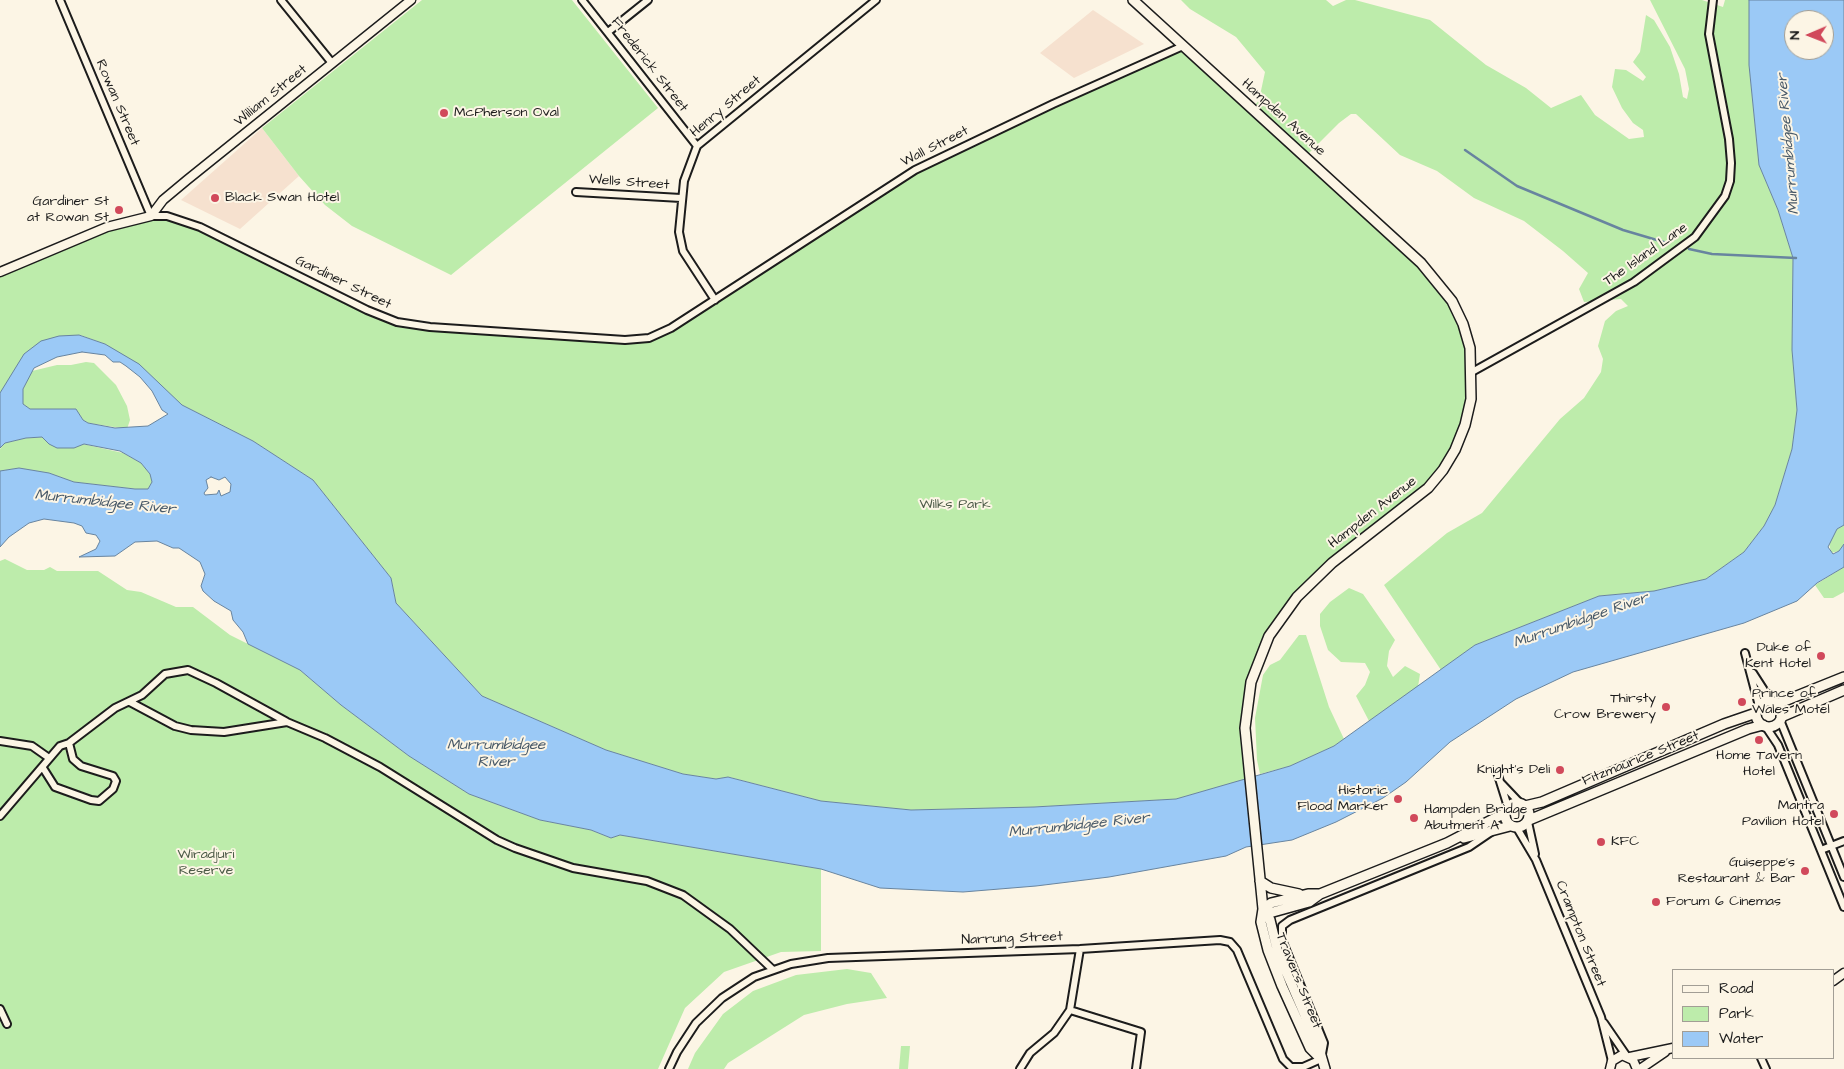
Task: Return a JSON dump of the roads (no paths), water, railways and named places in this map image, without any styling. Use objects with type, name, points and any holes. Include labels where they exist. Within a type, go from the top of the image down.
[{"type":"main road","name":"Hampden Avenue","points":[[1133,0],[1421,263],[1452,301],[1463,324],[1470,348],[1472,372],[1471,400],[1466,425],[1455,450],[1443,470],[1411,503],[1332,563],[1292,603],[1269,636],[1251,682],[1246,721],[1259,877]]},
{"type":"main road","points":[[1844,677],[1758,709],[1758,720],[1764,726],[1773,726],[1781,719],[1844,690]]},
{"type":"main road","points":[[1774,703],[1781,710],[1781,719]]},
{"type":"main road","name":"Fitzmaurice Street","points":[[1522,804],[1542,802],[1658,754],[1758,709]]},
{"type":"main road","name":"Fitzmaurice Street","points":[[1528,821],[1748,729],[1764,726]]},
{"type":"main road","points":[[1658,754],[1662,764]]},
{"type":"main road","points":[[1263,909],[1272,912],[1309,902],[1320,894],[1447,843],[1493,830],[1514,827],[1528,821],[1529,812],[1522,804],[1507,810],[1447,843]]},
{"type":"main road","points":[[1507,810],[1506,820],[1514,827]]},
{"type":"main road","points":[[1259,877],[1285,892],[1320,894]]},
{"type":"main road","name":"Travers Street","points":[[1259,877],[1263,909],[1261,922],[1268,950],[1310,1048],[1321,1059],[1325,1069]]},
{"type":"main road","points":[[1263,909],[1271,903],[1308,894]]},
{"type":"street","name":"Rowan Street","points":[[60,0],[151,216]]},
{"type":"street","points":[[281,0],[332,64]]},
{"type":"street","name":"William Street","points":[[151,216],[163,200],[187,180],[411,0]]},
{"type":"street","name":"Frederick Street","points":[[582,0],[697,146]]},
{"type":"street","points":[[608,32],[648,0]]},
{"type":"street","name":"Henry Street","points":[[715,300],[684,251],[679,232],[684,181],[697,146],[876,0]]},
{"type":"street","name":"The Island Lane","points":[[1472,372],[1634,282],[1695,237],[1725,196],[1730,181],[1730,139],[1709,34],[1713,0]]},
{"type":"street","name":"Wall Street","points":[[715,300],[915,170],[1053,104],[1183,46]]},
{"type":"street","name":"Wells Street","points":[[576,192],[681,198]]},
{"type":"street","name":"Gardiner Street","points":[[0,272],[106,228],[151,216],[167,216],[200,227],[381,316],[411,325],[637,340],[660,334],[715,300]]},
{"type":"street","points":[[1745,653],[1751,670],[1758,709]]},
{"type":"street","points":[[0,816],[60,746],[69,743],[101,717],[130,702],[165,674],[188,670],[216,683],[287,722],[325,738],[380,767],[497,840],[557,864],[632,877],[679,892],[730,929],[772,969]]},
{"type":"street","points":[[1751,670],[1774,703]]},
{"type":"street","points":[[130,702],[174,726],[190,730],[224,732],[287,722]]},
{"type":"street","points":[[1781,719],[1844,877]]},
{"type":"street","points":[[1764,726],[1778,745],[1844,907]]},
{"type":"street","points":[[0,741],[32,746],[49,758]]},
{"type":"street","points":[[43,768],[55,787],[91,800],[99,801],[113,789],[116,781],[113,776],[77,763],[73,759],[69,743]]},
{"type":"street","points":[[1497,772],[1507,810]]},
{"type":"street","points":[[1499,780],[1522,804]]},
{"type":"street","name":"Crampton Street","points":[[1528,821],[1536,860],[1601,1017],[1628,1056]]},
{"type":"street","name":"Crampton Street","points":[[1514,827],[1536,860]]},
{"type":"street","name":"Travers Street","points":[[1321,1059],[1324,1043],[1282,940],[1282,926],[1290,920],[1469,847],[1493,830]]},
{"type":"street","points":[[1821,850],[1844,841]]},
{"type":"street","name":"Narrung Street","points":[[669,1069],[687,1036],[707,1012],[743,984],[772,969],[828,958],[1080,949],[1220,940],[1230,942],[1237,950],[1282,1059],[1292,1067],[1298,1068],[1321,1059]]},
{"type":"street","points":[[1020,1069],[1030,1053],[1054,1033],[1070,1010],[1080,949]]},
{"type":"street","points":[[1834,981],[1844,973]]},
{"type":"street","points":[[0,1009],[7,1024]]},
{"type":"street","points":[[1070,1010],[1141,1032],[1136,1069]]},
{"type":"street","name":"Crampton Street","points":[[1601,1017],[1609,1066]]},
{"type":"street","points":[[1628,1056],[1636,1063],[1638,1069],[1671,1049]]},
{"type":"street","points":[[1609,1066],[1618,1056],[1671,1049]]},
{"type":"water","name":"Murrumbidgee River","points":[[1749,0],[1844,0],[1844,525],[1837,529],[1828,547],[1833,554],[1839,551],[1844,544],[1844,567],[1817,583],[1797,601],[1744,623],[1573,672],[1516,699],[1450,742],[1406,782],[1383,798],[1336,822],[1292,840],[1246,847],[1226,856],[1109,877],[963,892],[880,888],[821,869],[620,835],[611,838],[591,830],[540,820],[469,794],[409,756],[341,705],[300,670],[248,644],[243,632],[233,620],[231,611],[214,601],[203,591],[201,586],[205,574],[200,562],[179,548],[173,548],[157,541],[135,542],[115,556],[79,557],[96,549],[100,541],[96,535],[86,533],[82,526],[74,523],[44,519],[29,523],[9,537],[0,547],[0,471],[19,468],[49,473],[74,482],[135,489],[148,489],[152,482],[150,474],[141,463],[120,451],[84,444],[74,448],[57,448],[49,444],[42,437],[26,438],[5,443],[0,448],[0,393],[24,354],[41,341],[59,336],[79,335],[105,344],[139,364],[182,405],[253,441],[313,480],[391,578],[396,603],[482,696],[606,750],[683,774],[716,779],[728,777],[821,801],[911,810],[1034,807],[1176,799],[1290,766],[1334,746],[1475,645],[1599,596],[1654,591],[1706,579],[1744,552],[1764,526],[1775,505],[1792,449],[1797,410],[1792,350],[1793,258],[1778,210],[1759,165],[1749,65]],"holes":[[[82,352],[105,355],[113,362],[120,362],[126,366],[140,377],[152,391],[162,410],[168,414],[148,426],[115,428],[88,423],[83,420],[76,409],[30,409],[23,404],[23,389],[34,368],[57,357]],[[211,477],[219,480],[225,477],[231,484],[230,492],[221,496],[219,490],[217,494],[205,495],[204,493],[208,488],[206,480]]]},
{"type":"waterway","points":[[1465,150],[1517,186],[1623,230],[1667,243]]},
{"type":"waterway","points":[[1689,249],[1712,254],[1796,258]]},
{"type":"place","name":"McPherson Oval","points":[[444,113]]},
{"type":"place","name":"Black Swan Hotel","points":[[215,198]]},
{"type":"place","name":"Gardiner St at Rowan St","points":[[119,210]]},
{"type":"place","name":"Duke of Kent Hotel","points":[[1821,656]]},
{"type":"place","name":"Prince of Wales Motel","points":[[1742,702]]},
{"type":"place","name":"Thirsty Crow Brewery","points":[[1666,707]]},
{"type":"place","name":"Home Tavern Hotel","points":[[1759,740]]},
{"type":"place","name":"Knight's Deli","points":[[1560,770]]},
{"type":"place","name":"Historic Flood Marker","points":[[1398,799]]},
{"type":"place","name":"Mantra Pavilion Hotel","points":[[1834,814]]},
{"type":"place","name":"Hampden Bridge Abutment A","points":[[1414,818]]},
{"type":"place","name":"KFC","points":[[1601,842]]},
{"type":"place","name":"Guiseppe's Restaurant & Bar","points":[[1805,871]]},
{"type":"place","name":"Forum 6 Cinemas","points":[[1656,902]]},
{"type":"park label","name":"Wilks Park","points":[[955,505]]},
{"type":"park label","name":"Wiradjuri Reserve","points":[[206,864]]}]
